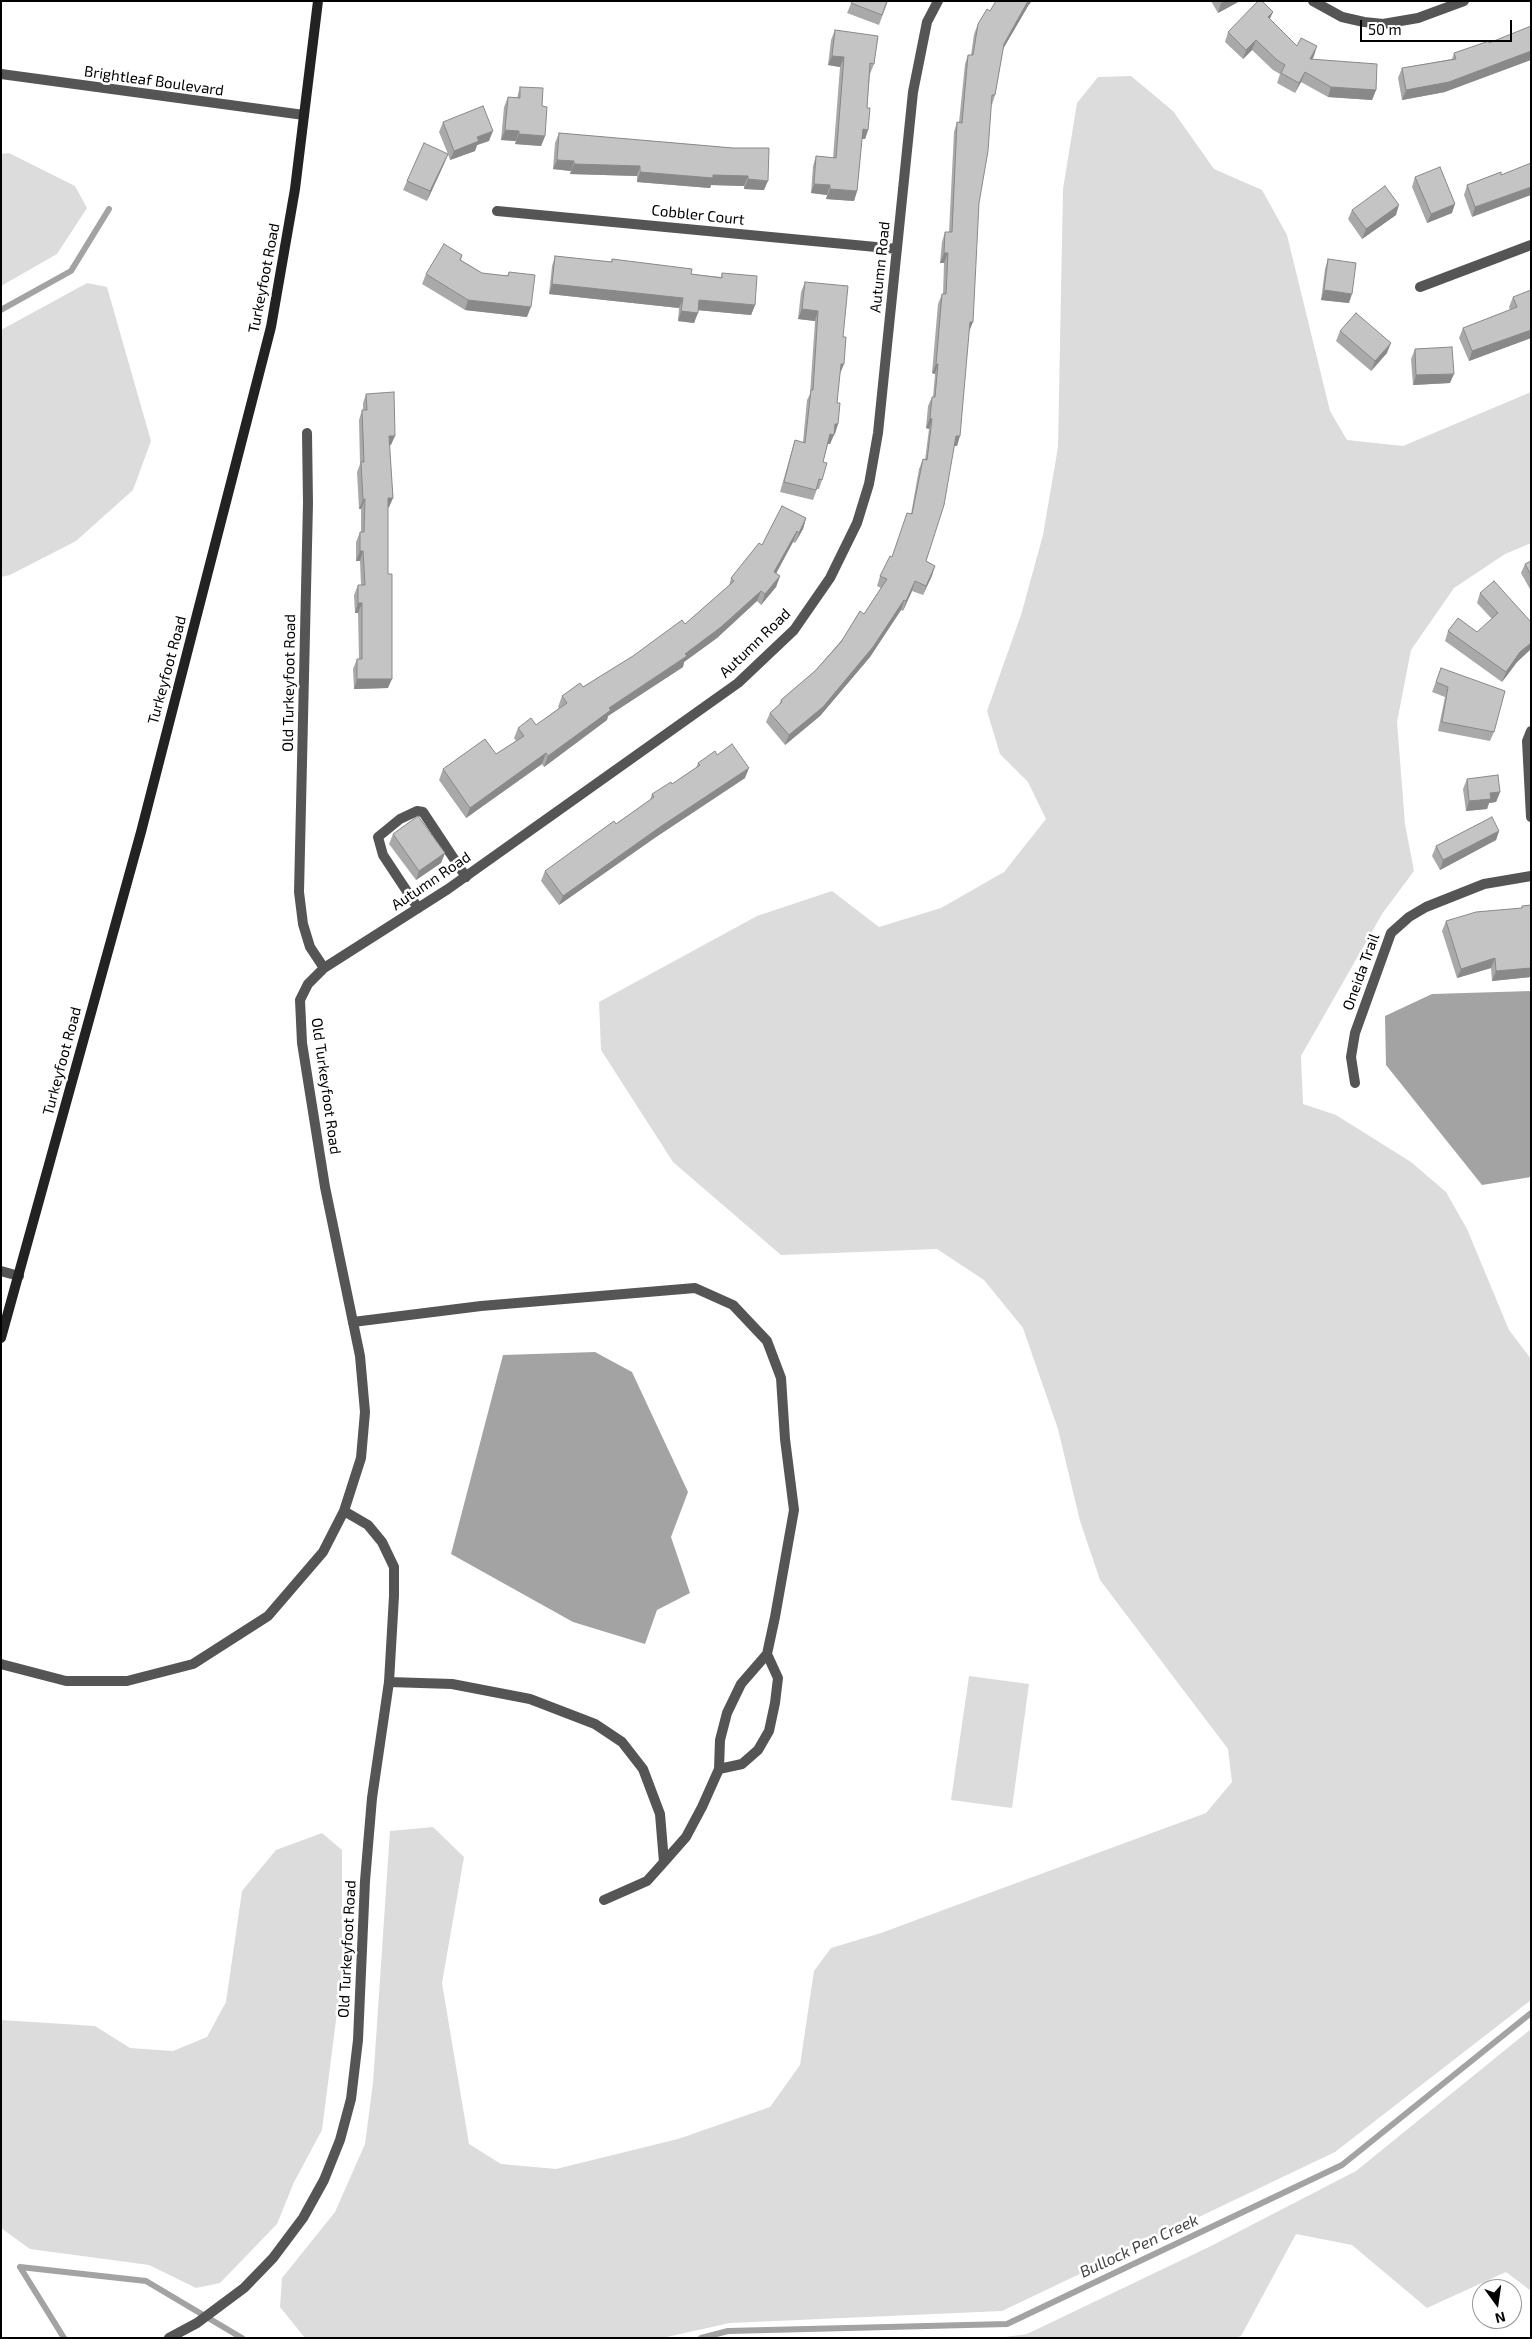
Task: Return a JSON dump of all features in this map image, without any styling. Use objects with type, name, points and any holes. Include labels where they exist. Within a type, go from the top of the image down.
[{"type":"main road","name":"Turkeyfoot Road","points":[[1,1338],[141,832],[271,327],[295,189],[318,1]]},
{"type":"street","name":"Autumn Road","points":[[324,968],[466,877],[738,683],[794,630],[830,578],[857,523],[869,484],[878,433],[913,92],[927,22],[938,1]]},
{"type":"street","points":[[1312,1],[1342,16],[1364,22],[1384,24],[1418,18],[1464,1]]},
{"type":"street","name":"Brightleaf Boulevard","points":[[1,74],[304,116]]},
{"type":"street","name":"Cobbler Court","points":[[497,210],[896,249]]},
{"type":"street","points":[[1420,287],[1531,245]]},
{"type":"street","name":"Old Turkeyfoot Road","points":[[1,1664],[66,1682],[128,1681],[193,1664],[268,1616],[323,1552],[344,1511],[362,1458],[365,1412],[360,1356],[326,1187],[302,1043],[300,1000],[308,984],[324,968],[310,947],[303,924],[299,892],[308,513],[307,433]]},
{"type":"street","points":[[1531,731],[1527,741],[1531,817]]},
{"type":"street","points":[[418,908],[383,855],[378,837],[400,819],[417,811],[423,812],[466,877]]},
{"type":"street","name":"Oneida Trail","points":[[1354,1083],[1352,1056],[1355,1033],[1391,933],[1409,917],[1426,907],[1484,884],[1531,876]]},
{"type":"street","points":[[1,1271],[18,1276]]},
{"type":"street","points":[[353,1322],[481,1306],[694,1288],[733,1305],[767,1341],[781,1378],[785,1439],[794,1510],[767,1654],[740,1684],[727,1713],[720,1740],[719,1769],[686,1837],[647,1881],[604,1900]]},
{"type":"street","name":"Old Turkeyfoot Road","points":[[169,2338],[197,2322],[244,2288],[273,2258],[303,2218],[324,2180],[340,2140],[351,2099],[358,2040],[365,1881],[370,1817],[389,1682],[394,1567],[382,1542],[368,1525],[344,1511]]},
{"type":"street","points":[[719,1769],[742,1764],[758,1750],[769,1731],[778,1678],[767,1654]]},
{"type":"street","points":[[389,1682],[452,1684],[530,1698],[595,1724],[622,1742],[642,1769],[660,1814],[664,1862]]},
{"type":"shaded area","points":[[1131,76],[1173,111],[1214,169],[1262,190],[1287,235],[1330,411],[1347,440],[1403,446],[1531,392],[1531,543],[1505,554],[1454,588],[1411,650],[1397,722],[1405,824],[1414,871],[1382,914],[1301,1056],[1303,1104],[1336,1115],[1411,1162],[1446,1192],[1467,1229],[1509,1330],[1531,1359],[1531,2000],[1335,2152],[1002,2311],[730,2323],[662,2338],[305,2338],[280,2307],[282,2278],[335,2212],[365,2144],[373,2083],[390,1831],[433,1827],[464,1857],[442,1983],[469,2144],[501,2164],[556,2169],[678,2139],[770,2107],[800,2065],[814,1971],[831,1948],[881,1933],[1206,1813],[1232,1782],[1228,1749],[1100,1580],[1080,1521],[1058,1429],[1023,1328],[984,1280],[937,1249],[781,1255],[673,1162],[601,1050],[599,1002],[757,916],[832,891],[879,927],[941,908],[1004,872],[1046,819],[1028,782],[1000,754],[987,711],[1021,615],[1043,535],[1058,447],[1063,189],[1077,103],[1098,77]]},
{"type":"shaded area","points":[[9,153],[75,186],[87,208],[57,254],[1,286],[1,154]]},
{"type":"shaded area","points":[[87,283],[107,287],[151,441],[133,490],[76,541],[10,575],[1,577],[1,330]]},
{"type":"shaded area","points":[[1531,991],[1531,1177],[1482,1185],[1386,1065],[1385,1016],[1432,994]]},
{"type":"shaded area","points":[[595,1352],[632,1372],[688,1492],[671,1537],[690,1593],[657,1610],[645,1644],[573,1622],[451,1554],[503,1355]]},
{"type":"shaded area","points":[[969,1676],[1029,1684],[1012,1808],[951,1800]]},
{"type":"shaded area","points":[[322,1833],[342,1850],[342,1973],[322,2130],[294,2182],[277,2224],[220,2283],[196,2288],[149,2265],[30,2249],[1,2228],[1,2020],[95,2026],[130,2048],[173,2051],[207,2037],[226,2002],[242,1891],[276,1850]]},
{"type":"shaded area","points":[[1531,2029],[1531,2291],[1522,2284],[1522,2279],[1515,2279],[1506,2272],[1491,2279],[1472,2279],[1472,2287],[1427,2308],[1352,2245],[1296,2234],[1241,2336],[1235,2338],[998,2338],[1027,2334],[1211,2246],[1356,2171]]},
{"type":"building","points":[[852,1],[887,1],[882,15],[851,3]]},
{"type":"building","points":[[996,1],[1028,1],[1004,44],[995,95],[992,95],[988,151],[979,203],[973,322],[970,322],[960,436],[956,436],[944,505],[926,561],[935,566],[926,586],[915,581],[906,601],[904,600],[873,647],[823,707],[789,735],[770,713],[782,702],[781,700],[815,671],[841,642],[860,611],[864,614],[887,579],[880,576],[890,556],[892,557],[907,513],[912,514],[923,459],[927,460],[932,419],[930,418],[932,397],[935,397],[942,294],[946,294],[948,253],[944,253],[945,232],[952,232],[957,122],[962,123],[968,55],[973,55],[978,24],[987,9],[990,11]]},
{"type":"building","points":[[1258,1],[1262,1],[1273,12],[1268,17],[1297,46],[1301,38],[1317,46],[1310,59],[1377,64],[1376,90],[1331,87],[1305,72],[1299,83],[1281,73],[1285,65],[1256,40],[1246,50],[1228,32]]},
{"type":"building","points":[[1531,26],[1531,51],[1449,82],[1406,90],[1402,68],[1456,59],[1454,53],[1489,41],[1489,43]]},
{"type":"building","points":[[835,30],[878,36],[874,64],[870,63],[867,108],[870,108],[868,130],[863,129],[857,191],[830,189],[830,185],[814,184],[816,156],[836,158],[844,57],[832,56]]},
{"type":"building","points":[[520,87],[543,88],[542,106],[547,107],[545,136],[519,134],[519,131],[505,130],[508,97],[520,98]]},
{"type":"building","points":[[483,106],[493,131],[477,137],[479,141],[454,151],[443,122]]},
{"type":"building","points":[[559,133],[733,148],[769,148],[768,181],[748,179],[748,176],[713,175],[713,178],[640,172],[640,166],[574,164],[574,161],[557,160]]},
{"type":"building","points":[[424,143],[448,154],[430,191],[407,181]]},
{"type":"building","points":[[1531,163],[1531,187],[1475,207],[1467,185],[1501,172],[1501,175]]},
{"type":"building","points":[[1440,167],[1455,204],[1431,214],[1415,177]]},
{"type":"building","points":[[1385,186],[1399,205],[1366,229],[1352,210]]},
{"type":"building","points":[[444,244],[462,255],[460,260],[482,273],[508,276],[509,272],[535,275],[531,307],[468,300],[426,274]]},
{"type":"building","points":[[555,256],[612,262],[612,259],[692,269],[691,274],[722,278],[722,273],[757,276],[755,305],[699,300],[698,313],[681,311],[683,298],[552,284]]},
{"type":"building","points":[[1328,259],[1356,263],[1352,294],[1324,290]]},
{"type":"building","points":[[805,282],[848,286],[843,337],[846,337],[844,364],[841,364],[837,403],[840,403],[838,424],[835,424],[834,435],[830,434],[823,462],[827,463],[822,480],[819,479],[816,490],[784,482],[795,440],[805,443],[811,390],[813,390],[818,311],[802,309]]},
{"type":"building","points":[[1531,290],[1531,330],[1472,351],[1463,328],[1517,307],[1513,297]]},
{"type":"building","points":[[1356,313],[1391,343],[1375,361],[1340,331]]},
{"type":"building","points":[[1452,347],[1454,374],[1416,375],[1415,349]]},
{"type":"building","points":[[394,392],[395,436],[389,436],[393,498],[388,498],[388,574],[392,574],[392,679],[357,679],[357,659],[362,659],[362,603],[358,603],[358,585],[365,585],[363,551],[360,551],[360,532],[364,532],[365,499],[363,500],[361,462],[364,462],[362,410],[367,410],[366,394]]},
{"type":"building","points":[[782,506],[806,518],[799,533],[797,531],[774,572],[780,576],[765,594],[761,591],[721,627],[685,654],[687,656],[609,708],[611,710],[548,756],[546,753],[470,808],[443,769],[485,739],[496,754],[524,736],[518,728],[531,718],[536,725],[567,703],[562,696],[580,683],[583,687],[633,656],[682,620],[685,624],[734,581],[731,578],[759,543],[762,545]]},
{"type":"building","points":[[1531,561],[1531,575],[1525,564]]},
{"type":"building","points":[[1494,581],[1531,622],[1531,643],[1520,652],[1506,672],[1448,631],[1458,618],[1477,632],[1498,613],[1480,593]]},
{"type":"building","points":[[1441,668],[1505,691],[1494,732],[1442,722],[1448,687],[1436,682]]},
{"type":"building","points":[[732,744],[749,768],[660,827],[563,896],[545,871],[614,821],[616,824],[654,797],[652,794],[671,782],[672,784],[700,765],[698,763],[715,751],[717,755]]},
{"type":"building","points":[[1498,775],[1500,792],[1490,793],[1491,799],[1469,801],[1467,779]]},
{"type":"building","points":[[418,816],[445,853],[419,871],[393,834]]},
{"type":"building","points":[[1492,817],[1499,831],[1443,860],[1436,846]]},
{"type":"building","points":[[1531,905],[1531,968],[1496,971],[1495,958],[1461,969],[1446,921],[1476,912],[1522,908],[1522,906]]},
{"type":"waterway","points":[[1,310],[71,271],[109,209]]},
{"type":"waterway","name":"Bullock Pen Creek","points":[[701,2338],[728,2331],[1007,2324],[1342,2165],[1531,2013]]},
{"type":"waterway","name":"Bullock Pen Creek","points":[[20,2267],[146,2281],[242,2338]]},
{"type":"waterway","points":[[20,2267],[64,2338]]}]
